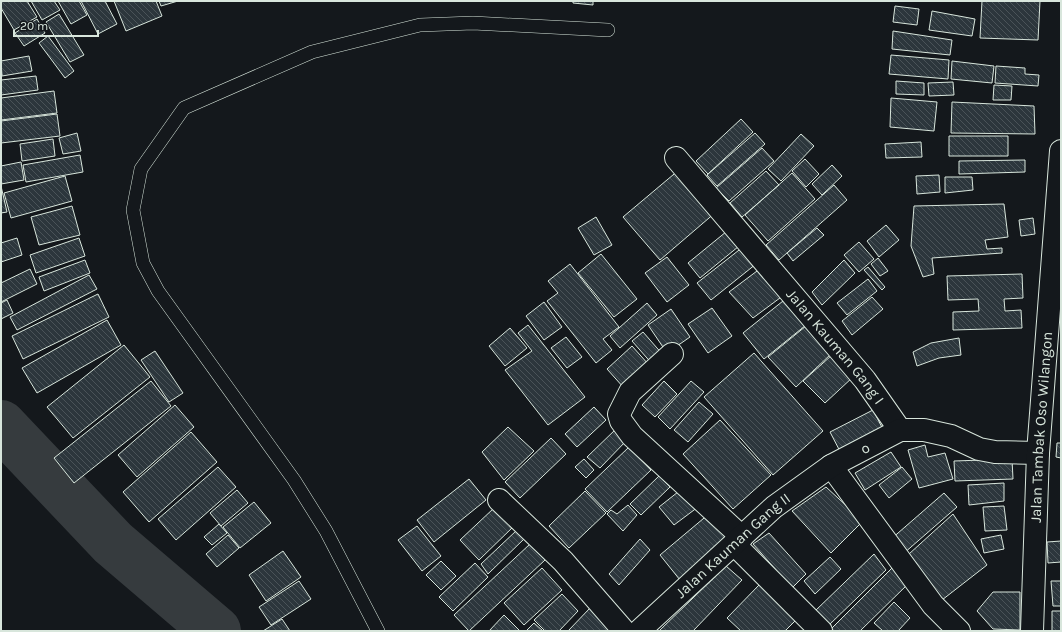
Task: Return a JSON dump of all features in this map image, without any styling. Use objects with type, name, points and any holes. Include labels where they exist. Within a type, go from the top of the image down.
[{"type":"main road","name":"Jalan Tambak Oso Wilangon","points":[[1032,631],[1038,453],[1061,151]]},
{"type":"main road","name":"Jalan Kauman Gang I","points":[[676,158],[865,380],[900,430]]},
{"type":"main road","points":[[672,354],[630,392],[619,414],[621,421],[632,436],[738,541],[821,631]]},
{"type":"main road","points":[[900,430],[924,430],[951,436],[979,448],[995,452],[1038,453]]},
{"type":"main road","name":"o","points":[[831,466],[900,430]]},
{"type":"main road","points":[[831,466],[933,605],[959,631]]},
{"type":"main road","name":"Jalan Kauman Gang II","points":[[639,631],[774,507],[831,466]]},
{"type":"main road","points":[[499,500],[563,561],[624,631]]},
{"type":"lane","points":[[378,631],[326,531],[294,480],[158,292],[143,263],[133,210],[141,169],[184,108],[312,52],[420,25],[473,23],[608,30]]},
{"type":"building","points":[[1,1],[27,1],[37,17],[14,30],[1,8]]},
{"type":"building","points":[[31,1],[54,1],[60,10],[42,20]]},
{"type":"building","points":[[58,1],[79,1],[87,15],[71,24]]},
{"type":"building","points":[[81,1],[105,1],[117,24],[98,34]]},
{"type":"building","points":[[114,1],[156,1],[162,16],[126,31]]},
{"type":"building","points":[[159,1],[178,1],[161,6]]},
{"type":"building","points":[[573,1],[593,1],[593,5],[573,3]]},
{"type":"building","points":[[982,1],[1040,1],[1038,40],[980,38]]},
{"type":"building","points":[[895,6],[919,9],[917,25],[893,22]]},
{"type":"building","points":[[932,11],[975,19],[972,36],[929,30]]},
{"type":"building","points":[[59,14],[84,55],[70,62],[46,22]]},
{"type":"building","points":[[37,19],[45,33],[24,46],[15,33]]},
{"type":"building","points":[[893,31],[952,40],[950,55],[892,49]]},
{"type":"building","points":[[48,36],[74,71],[65,78],[39,43]]},
{"type":"building","points":[[891,55],[949,60],[948,79],[889,74]]},
{"type":"building","points":[[29,56],[32,71],[2,76],[1,61]]},
{"type":"building","points":[[952,61],[994,66],[992,83],[951,79]]},
{"type":"building","points":[[996,66],[1025,68],[1025,74],[1039,75],[1038,86],[995,83]]},
{"type":"building","points":[[36,76],[38,90],[1,95],[1,80]]},
{"type":"building","points":[[896,81],[924,83],[924,95],[896,94]]},
{"type":"building","points":[[953,82],[954,95],[929,96],[928,83]]},
{"type":"building","points":[[994,85],[1012,86],[1011,100],[993,100]]},
{"type":"building","points":[[54,91],[57,113],[1,120],[1,98]]},
{"type":"building","points":[[891,98],[937,102],[934,131],[890,127]]},
{"type":"building","points":[[952,102],[1034,106],[1035,134],[951,133]]},
{"type":"building","points":[[57,114],[60,136],[1,143],[1,121]]},
{"type":"building","points":[[741,119],[753,132],[708,174],[696,161]]},
{"type":"building","points":[[77,133],[81,151],[63,154],[59,138]]},
{"type":"building","points":[[755,133],[765,144],[717,186],[707,175]]},
{"type":"building","points":[[801,134],[814,146],[781,181],[768,169]]},
{"type":"building","points":[[949,136],[1008,136],[1008,156],[949,156]]},
{"type":"building","points":[[53,139],[55,156],[22,161],[20,144]]},
{"type":"building","points":[[921,142],[922,157],[886,158],[885,144]]},
{"type":"building","points":[[762,148],[774,161],[729,201],[716,188]]},
{"type":"building","points":[[80,155],[83,172],[26,182],[23,165]]},
{"type":"building","points":[[805,159],[819,174],[806,187],[792,171]]},
{"type":"building","points":[[1025,160],[1025,172],[959,174],[959,161]]},
{"type":"building","points":[[21,162],[24,180],[1,184],[1,166]]},
{"type":"building","points":[[832,165],[842,176],[822,195],[812,184]]},
{"type":"building","points":[[680,169],[716,212],[660,260],[623,217]]},
{"type":"building","points":[[766,171],[779,185],[742,217],[730,203]]},
{"type":"building","points":[[792,173],[815,199],[768,241],[745,215]]},
{"type":"building","points":[[939,175],[940,192],[917,194],[916,176]]},
{"type":"building","points":[[65,176],[72,201],[11,218],[4,193]]},
{"type":"building","points":[[945,177],[972,177],[973,190],[945,193]]},
{"type":"building","points":[[834,185],[847,200],[779,260],[766,245]]},
{"type":"building","points":[[1,186],[7,212],[1,213]]},
{"type":"building","points":[[1004,204],[1008,237],[985,240],[987,249],[1002,248],[1002,253],[932,258],[934,274],[923,277],[911,246],[914,206]]},
{"type":"building","points":[[72,206],[80,235],[39,245],[31,217]]},
{"type":"building","points":[[596,217],[612,245],[594,255],[578,228]]},
{"type":"building","points":[[1033,218],[1035,234],[1021,236],[1019,220]]},
{"type":"building","points":[[886,225],[899,240],[879,257],[867,241]]},
{"type":"building","points":[[732,227],[744,242],[700,278],[688,263]]},
{"type":"building","points":[[817,228],[824,235],[793,261],[787,253]]},
{"type":"building","points":[[17,238],[22,255],[1,262],[1,243]]},
{"type":"building","points":[[79,238],[85,256],[36,273],[30,255]]},
{"type":"building","points":[[859,242],[874,259],[859,272],[844,255]]},
{"type":"building","points":[[748,243],[761,260],[711,300],[697,283]]},
{"type":"building","points":[[601,254],[637,299],[614,317],[578,273]]},
{"type":"building","points":[[667,257],[689,285],[667,302],[645,273]]},
{"type":"building","points":[[878,258],[888,271],[880,276],[871,264]]},
{"type":"building","points":[[85,260],[90,273],[44,291],[39,277]]},
{"type":"building","points":[[844,260],[855,273],[822,305],[812,292]]},
{"type":"building","points":[[570,264],[619,327],[603,339],[612,350],[596,363],[547,301],[558,293],[548,281]]},
{"type":"building","points":[[765,265],[788,292],[753,318],[729,292]]},
{"type":"building","points":[[868,267],[885,287],[882,290],[864,270]]},
{"type":"building","points":[[30,269],[37,284],[1,302],[1,283]]},
{"type":"building","points":[[1022,274],[1023,298],[1004,299],[1005,311],[1021,310],[1022,328],[953,330],[953,312],[979,311],[978,299],[948,300],[947,276]]},
{"type":"building","points":[[89,275],[97,289],[17,330],[10,317]]},
{"type":"building","points":[[868,279],[877,291],[847,315],[837,303]]},
{"type":"building","points":[[98,294],[109,317],[23,359],[12,336]]},
{"type":"building","points":[[872,297],[883,309],[852,335],[842,321]]},
{"type":"building","points":[[7,300],[13,313],[1,319],[1,303]]},
{"type":"building","points":[[783,301],[806,325],[764,359],[743,333]]},
{"type":"building","points":[[544,302],[562,327],[544,340],[526,316]]},
{"type":"building","points":[[647,303],[657,315],[620,348],[610,336]]},
{"type":"building","points":[[712,308],[732,336],[708,353],[688,324]]},
{"type":"building","points":[[671,309],[690,337],[667,353],[648,325]]},
{"type":"building","points":[[107,320],[121,345],[37,393],[22,368]]},
{"type":"building","points":[[528,325],[585,397],[548,425],[505,370],[532,351],[518,333]]},
{"type":"building","points":[[806,326],[831,354],[796,387],[768,357]]},
{"type":"building","points":[[510,328],[527,348],[505,366],[489,346]]},
{"type":"building","points":[[643,332],[664,356],[654,366],[632,341]]},
{"type":"building","points":[[566,337],[582,357],[567,368],[551,348]]},
{"type":"building","points":[[959,338],[961,355],[939,358],[917,366],[913,352],[931,343]]},
{"type":"building","points":[[124,345],[150,377],[73,438],[47,407]]},
{"type":"building","points":[[632,346],[649,365],[624,388],[607,369]]},
{"type":"building","points":[[155,351],[183,393],[169,402],[141,360]]},
{"type":"building","points":[[754,353],[823,431],[773,475],[704,397]]},
{"type":"building","points":[[832,355],[853,377],[825,403],[803,381]]},
{"type":"building","points":[[151,381],[171,406],[74,483],[54,458]]},
{"type":"building","points":[[664,381],[677,394],[655,417],[642,405]]},
{"type":"building","points":[[691,381],[704,392],[670,429],[658,417]]},
{"type":"building","points":[[699,402],[713,414],[688,442],[674,430]]},
{"type":"building","points":[[175,405],[194,427],[137,477],[118,455]]},
{"type":"building","points":[[594,407],[606,420],[577,447],[565,434]]},
{"type":"building","points":[[873,410],[886,435],[843,457],[830,432]]},
{"type":"building","points":[[720,420],[771,475],[733,509],[683,454]]},
{"type":"building","points":[[508,427],[534,451],[504,480],[482,452]]},
{"type":"building","points":[[617,428],[627,440],[600,468],[587,457]]},
{"type":"building","points":[[191,432],[217,462],[149,522],[123,492]]},
{"type":"building","points":[[551,438],[566,454],[520,498],[505,482]]},
{"type":"building","points":[[1057,443],[1061,443],[1061,458],[1056,457]]},
{"type":"building","points":[[925,445],[928,457],[945,453],[953,479],[919,488],[908,450]]},
{"type":"building","points":[[629,447],[651,470],[607,512],[585,489]]},
{"type":"building","points":[[891,452],[901,467],[865,490],[855,473]]},
{"type":"building","points":[[584,459],[594,470],[586,478],[575,467]]},
{"type":"building","points":[[1012,459],[1013,479],[955,481],[954,461]]},
{"type":"building","points":[[218,467],[236,487],[176,540],[158,519]]},
{"type":"building","points":[[902,467],[912,479],[889,498],[879,485]]},
{"type":"building","points":[[659,476],[670,487],[641,515],[630,504]]},
{"type":"building","points":[[469,479],[486,500],[434,542],[417,520]]},
{"type":"building","points":[[1004,483],[1004,501],[969,505],[968,485]]},
{"type":"building","points":[[826,487],[863,521],[831,553],[792,511]]},
{"type":"building","points":[[683,488],[698,507],[674,525],[659,507]]},
{"type":"building","points":[[237,490],[248,503],[221,526],[210,513]]},
{"type":"building","points":[[585,491],[606,513],[569,548],[549,526]]},
{"type":"building","points":[[944,493],[957,507],[903,554],[890,540]]},
{"type":"building","points":[[254,502],[271,523],[240,548],[223,527]]},
{"type":"building","points":[[628,505],[637,515],[623,531],[607,514],[611,510],[617,514]]},
{"type":"building","points":[[1004,506],[1007,530],[985,531],[983,507]]},
{"type":"building","points":[[494,508],[513,527],[479,560],[460,540]]},
{"type":"building","points":[[710,513],[731,538],[680,580],[660,555]]},
{"type":"building","points":[[953,514],[987,565],[942,600],[909,554]]},
{"type":"building","points":[[219,524],[227,533],[212,545],[204,537]]},
{"type":"building","points":[[417,526],[441,556],[422,571],[398,540]]},
{"type":"building","points":[[517,530],[525,538],[488,574],[481,564]]},
{"type":"building","points":[[769,533],[806,574],[792,588],[753,544]]},
{"type":"building","points":[[228,535],[239,548],[217,567],[206,554]]},
{"type":"building","points":[[1001,535],[1004,549],[984,553],[981,539]]},
{"type":"building","points":[[640,539],[650,550],[619,585],[609,574]]},
{"type":"building","points":[[1061,541],[1061,562],[1048,563],[1047,542]]},
{"type":"building","points":[[530,544],[545,560],[469,631],[454,615]]},
{"type":"building","points":[[283,551],[301,577],[266,601],[249,575]]},
{"type":"building","points":[[874,554],[886,570],[829,625],[815,611]]},
{"type":"building","points":[[830,557],[841,569],[815,594],[804,581]]},
{"type":"building","points":[[441,561],[456,576],[441,590],[426,575]]},
{"type":"building","points":[[475,563],[488,577],[453,611],[439,597]]},
{"type":"building","points":[[726,566],[742,580],[693,631],[660,630]]},
{"type":"building","points":[[542,568],[562,590],[524,625],[504,603]]},
{"type":"building","points":[[892,568],[908,584],[860,631],[833,631],[831,629]]},
{"type":"building","points":[[299,581],[311,599],[271,625],[259,607]]},
{"type":"building","points":[[1051,581],[1061,581],[1061,606],[1053,606]]},
{"type":"building","points":[[759,585],[796,620],[785,631],[741,631],[727,618]]},
{"type":"building","points":[[993,592],[1020,592],[1020,630],[993,629],[977,611]]},
{"type":"building","points":[[562,594],[578,611],[559,631],[545,631],[534,620]]},
{"type":"building","points":[[894,602],[910,618],[898,631],[883,631],[874,623]]},
{"type":"building","points":[[590,608],[611,631],[568,631]]},
{"type":"building","points":[[1052,611],[1061,611],[1061,631],[1052,631]]},
{"type":"building","points":[[504,615],[520,631],[489,631]]},
{"type":"building","points":[[282,619],[290,631],[263,631]]},
{"type":"building","points":[[534,623],[543,631],[526,631]]},
{"type":"waterway","points":[[1,425],[113,543],[216,631]]}]
